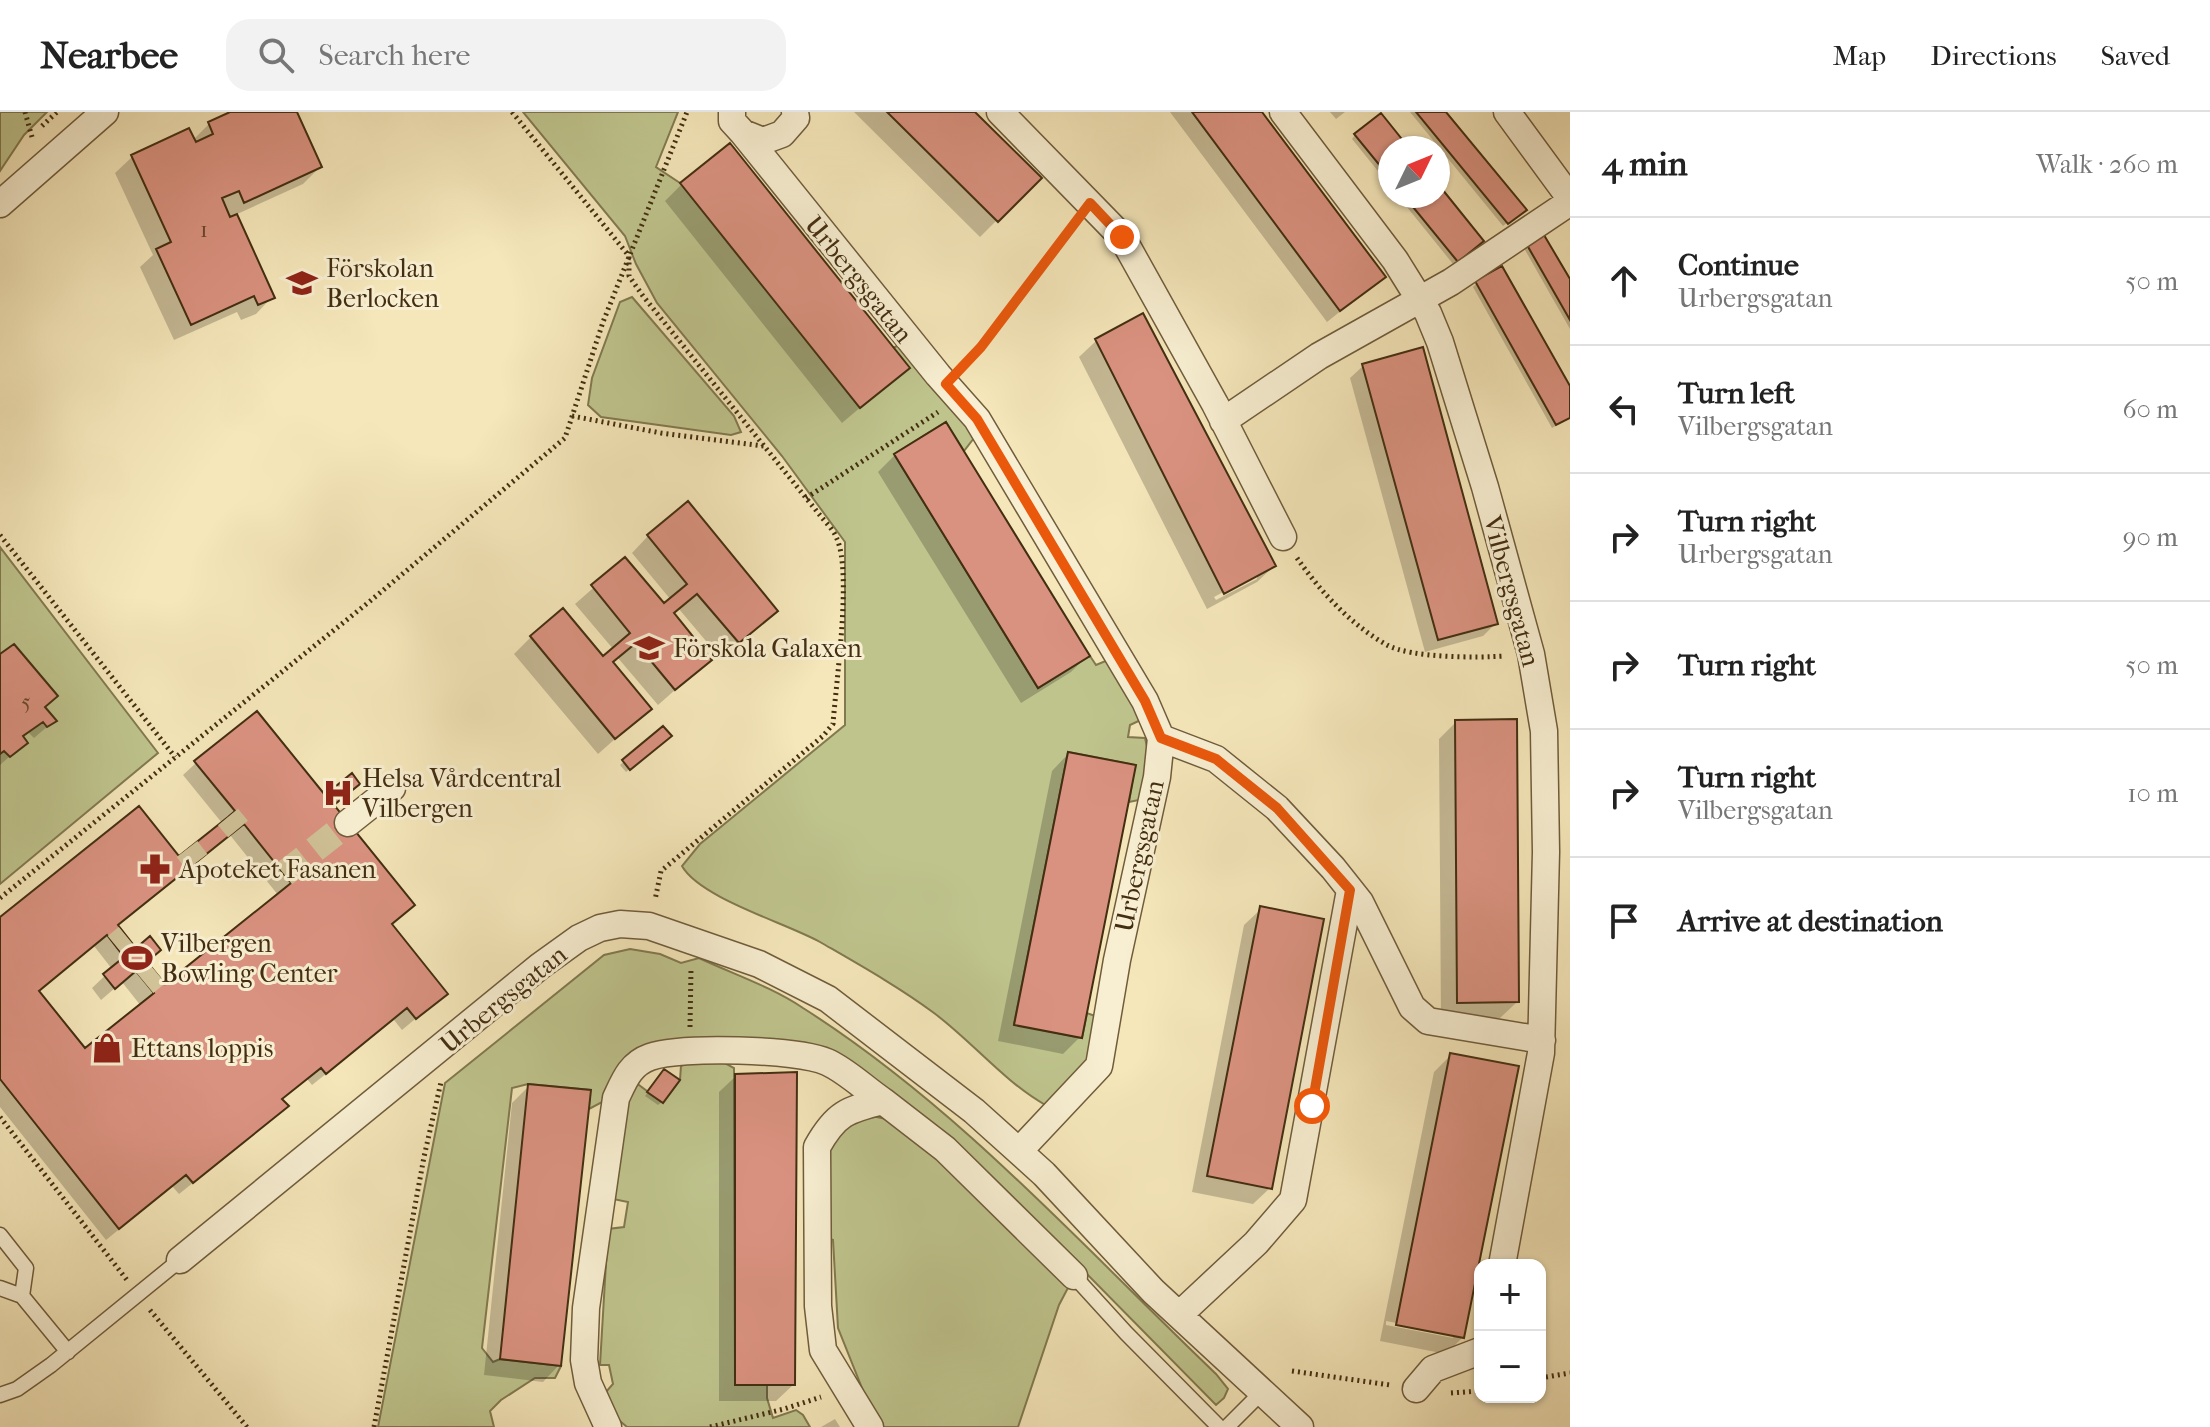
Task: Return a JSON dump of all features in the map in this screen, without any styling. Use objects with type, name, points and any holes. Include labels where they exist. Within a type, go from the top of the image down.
[{"type":"street","points":[[0,204],[105,112]]},
{"type":"street","points":[[737,123],[763,141],[782,134],[796,118],[795,112]]},
{"type":"street","points":[[1000,112],[1122,237],[1283,537]]},
{"type":"street","name":"Vilbergsgatan","points":[[1283,112],[1395,260],[1428,313],[1445,357],[1485,487],[1531,654],[1544,731],[1546,852],[1542,1040],[1532,1112],[1503,1259]]},
{"type":"street","points":[[1223,421],[1319,356],[1451,282],[1570,200],[1507,112]]},
{"type":"street","name":"Urbergsgatan","points":[[737,123],[803,211],[977,419],[1096,615],[1145,701],[1161,738],[1157,777],[1117,960],[1099,1066],[1019,1151]]},
{"type":"street","points":[[1161,738],[1216,759],[1277,808],[1360,902],[1412,1007],[1428,1021],[1542,1040]]},
{"type":"street","points":[[348,823],[392,788]]},
{"type":"street","points":[[1179,1315],[1256,1243],[1293,1200],[1350,890]]},
{"type":"street","name":"Urbergsgatan","points":[[180,1260],[540,966],[579,938],[600,928],[620,924],[649,926],[759,964],[828,999],[974,1111],[1044,1174],[1179,1315],[1300,1427]]},
{"type":"street","points":[[608,1427],[588,1383],[584,1360],[586,1308],[616,1098],[627,1072],[648,1057],[689,1052],[798,1055],[828,1063],[945,1149],[1074,1276]]},
{"type":"street","points":[[870,1427],[823,1350],[818,1306],[817,1147],[829,1125],[851,1109],[883,1101]]},
{"type":"street","points":[[1416,1389],[1433,1369],[1474,1353]]},
{"type":"lane","points":[[0,1235],[26,1268],[22,1296]]},
{"type":"lane","points":[[0,1395],[17,1389],[68,1352],[180,1260]]},
{"type":"lane","points":[[1074,1276],[1219,1427]]},
{"type":"lane","points":[[0,1288],[22,1296],[68,1352]]},
{"type":"lane","points":[[1227,1427],[1262,1392]]},
{"type":"path","points":[[25,112],[32,137]]},
{"type":"path","points":[[512,112],[629,256],[629,276],[643,296],[837,539],[842,560],[843,595],[833,724],[823,736],[661,871]]},
{"type":"path","points":[[0,898],[369,602],[565,438],[603,322],[687,112]]},
{"type":"path","points":[[806,498],[952,391],[981,347],[1090,203]]},
{"type":"path","points":[[572,416],[661,433],[764,446]]},
{"type":"path","points":[[0,535],[175,757]]},
{"type":"path","points":[[1283,537],[1309,575],[1343,612],[1388,646],[1426,654],[1492,657],[1531,654]]},
{"type":"path","points":[[689,1052],[691,967]]},
{"type":"path","points":[[374,1427],[442,1080]]},
{"type":"path","points":[[0,1117],[247,1427]]},
{"type":"path","points":[[1292,1371],[1416,1389],[1461,1394],[1474,1392]]},
{"type":"path","points":[[1546,1377],[1570,1373]]},
{"type":"path","points":[[710,1427],[784,1409],[844,1384]]},
{"type":"green space","points":[[0,112],[47,112],[24,135],[0,171]]},
{"type":"green space","points":[[523,112],[678,112],[656,167],[893,348],[901,344],[953,405],[974,438],[964,451],[946,422],[894,454],[1038,688],[1090,656],[1096,665],[1108,660],[1145,718],[1130,725],[1128,737],[1145,738],[1148,751],[1144,799],[1129,802],[1135,765],[1068,752],[1014,1024],[1082,1038],[1087,1013],[1095,1016],[1085,1075],[1047,1106],[1016,1085],[949,1025],[907,994],[820,942],[706,889],[682,866],[700,844],[845,725],[845,542],[782,456],[657,303],[625,236]]},
{"type":"green space","points":[[632,297],[734,416],[741,432],[731,435],[601,417],[588,405],[592,378],[620,302]]},
{"type":"green space","points":[[0,547],[158,753],[0,884]]},
{"type":"green space","points":[[630,949],[660,954],[681,963],[699,958],[791,1000],[860,1047],[967,1134],[1068,1228],[1216,1374],[1228,1389],[1224,1398],[1216,1405],[1080,1267],[837,1059],[673,1044],[608,1099],[589,1109],[590,1090],[528,1084],[512,1088],[482,1348],[493,1362],[500,1359],[561,1366],[555,1378],[535,1378],[501,1400],[490,1411],[494,1427],[378,1427],[445,1083],[604,955]]},
{"type":"green space","points":[[691,1061],[723,1062],[734,1068],[735,1384],[767,1385],[773,1418],[796,1410],[810,1427],[627,1427],[614,1416],[605,1393],[613,1384],[609,1365],[600,1365],[608,1229],[624,1227],[628,1202],[613,1199],[625,1103],[635,1082],[663,1103],[680,1080],[681,1066]]},
{"type":"green space","points":[[872,1116],[891,1120],[929,1148],[1070,1284],[1059,1305],[1018,1427],[880,1427],[874,1418],[838,1328],[833,1240],[825,1237],[824,1207],[825,1172],[833,1139],[841,1127],[853,1118]]},
{"type":"building","points":[[230,112],[297,112],[322,167],[244,203],[239,191],[222,198],[230,217],[237,214],[275,298],[258,305],[254,296],[191,325],[156,249],[171,242],[131,155],[189,128],[196,142],[213,134],[208,122]]},
{"type":"building","points":[[887,112],[975,112],[1042,178],[998,222]]},
{"type":"building","points":[[1192,112],[1262,112],[1386,277],[1340,311]]},
{"type":"building","points":[[1416,112],[1446,112],[1527,210],[1508,224],[1450,153],[1450,136],[1436,136]]},
{"type":"building","points":[[1381,113],[1399,136],[1378,136],[1378,163],[1354,134]]},
{"type":"building","points":[[730,143],[910,368],[860,408],[680,183]]},
{"type":"building","points":[[1450,199],[1484,241],[1458,262],[1414,208],[1450,208]]},
{"type":"building","points":[[1544,235],[1570,279],[1570,320],[1527,245]]},
{"type":"building","points":[[1502,266],[1570,386],[1570,418],[1556,425],[1475,281]]},
{"type":"building","points":[[1143,313],[1276,566],[1224,594],[1095,339]]},
{"type":"building","points":[[1423,347],[1498,624],[1438,640],[1362,364]]},
{"type":"building","points":[[946,422],[1090,656],[1038,688],[894,454]]},
{"type":"building","points":[[688,501],[778,611],[739,643],[697,594],[674,613],[712,660],[675,690],[636,643],[613,662],[652,709],[615,739],[530,636],[563,608],[603,656],[630,633],[591,585],[625,557],[664,603],[687,584],[647,535]]},
{"type":"building","points":[[14,644],[58,696],[45,707],[57,721],[47,727],[43,722],[23,736],[28,743],[10,757],[4,751],[0,754],[0,654]]},
{"type":"building","points":[[257,711],[325,795],[352,773],[360,784],[334,805],[415,905],[392,924],[448,994],[416,1019],[407,1008],[326,1074],[321,1068],[282,1099],[289,1106],[193,1183],[186,1175],[119,1229],[0,1079],[0,917],[139,806],[179,856],[228,817],[235,811],[194,761]],"holes":[[[244,824],[291,883],[165,984],[147,962],[161,950],[150,936],[136,948],[118,925]],[[107,935],[124,957],[103,974],[115,989],[136,971],[154,993],[85,1048],[39,991]]]},
{"type":"building","points":[[1517,719],[1519,1002],[1457,1003],[1455,720]]},
{"type":"building","points":[[663,726],[672,736],[630,770],[622,760]]},
{"type":"building","points":[[1068,752],[1136,765],[1082,1038],[1014,1025]]},
{"type":"building","points":[[1260,906],[1324,919],[1272,1189],[1207,1176]]},
{"type":"building","points":[[1450,1053],[1519,1066],[1480,1259],[1474,1259],[1474,1289],[1464,1338],[1396,1325]]},
{"type":"building","points":[[664,1069],[680,1080],[663,1103],[647,1092]]},
{"type":"building","points":[[797,1072],[795,1385],[735,1385],[735,1074]]},
{"type":"building","points":[[528,1084],[591,1090],[561,1366],[500,1359]]},
{"type":"tunnel","points":[[228,817],[238,829]]},
{"type":"tunnel","points":[[284,874],[348,823]]},
{"type":"tunnel","points":[[187,849],[197,862]]},
{"type":"tunnel","points":[[116,946],[127,937]]},
{"type":"tunnel","points":[[145,983],[157,973]]},
{"type":"place","name":"Förskolan Berlocken","points":[[302,283]]},
{"type":"place","name":"Förskola Galaxen","points":[[649,648]]},
{"type":"place","name":"Helsa Vårdcentral Vilbergen","points":[[338,793]]},
{"type":"place","name":"Apoteket Fasanen","points":[[155,869]]},
{"type":"place","name":"Vilbergen Bowling Center","points":[[137,958]]},
{"type":"place","name":"Ettans loppis","points":[[107,1048]]},
{"type":"route","points":[[1122,237],[1090,203],[981,347],[946,384],[977,419],[1103,628],[1145,701],[1161,738],[1216,759],[1277,808],[1350,890],[1312,1106]]}]
